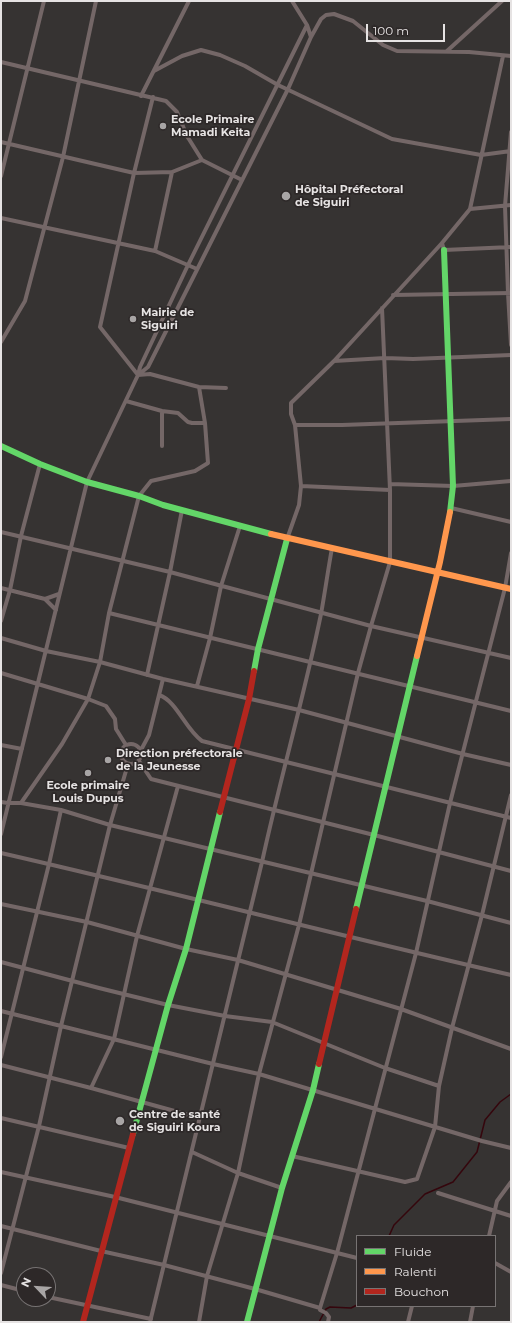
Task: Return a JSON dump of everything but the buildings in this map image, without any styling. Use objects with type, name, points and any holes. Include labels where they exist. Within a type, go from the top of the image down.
[{"type":"street","points":[[1,176],[44,1]]},
{"type":"street","points":[[1,342],[24,301],[63,157],[96,1]]},
{"type":"street","points":[[141,96],[188,1]]},
{"type":"street","points":[[292,1],[307,26],[311,37]]},
{"type":"street","points":[[447,51],[502,1]]},
{"type":"street","points":[[138,375],[148,367],[288,89],[311,37],[321,19],[326,15],[334,14],[353,21],[383,45],[397,50],[469,52],[511,56]]},
{"type":"street","points":[[1,834],[87,482],[188,265],[307,26]]},
{"type":"street","points":[[154,70],[182,56],[201,50],[220,55],[245,66],[278,85],[392,139],[481,155],[510,151]]},
{"type":"street","points":[[83,1322],[100,1251],[141,1101],[168,1005],[186,949],[249,699],[258,649],[287,539],[299,505],[301,486],[296,425],[291,414],[291,403],[334,361],[442,243],[470,209],[503,56]]},
{"type":"street","points":[[1,62],[166,101],[177,112],[188,136],[202,160],[242,180]]},
{"type":"street","points":[[138,375],[100,327],[134,173],[153,97]]},
{"type":"street","points":[[511,132],[505,206],[509,247],[511,345]]},
{"type":"street","points":[[1,142],[134,173],[172,172],[202,160]]},
{"type":"street","points":[[155,251],[172,172]]},
{"type":"street","points":[[470,209],[511,205]]},
{"type":"street","points":[[1,218],[155,251],[197,269]]},
{"type":"street","points":[[247,1322],[282,1188],[313,1090],[409,685],[438,572],[451,508],[453,486],[444,250],[442,243]]},
{"type":"street","points":[[444,250],[509,247]]},
{"type":"street","points":[[393,295],[509,293]]},
{"type":"street","points":[[199,1322],[207,1276],[238,1173],[259,1074],[299,924],[358,673],[390,562],[390,484],[382,308]]},
{"type":"street","points":[[334,361],[385,358],[413,359],[511,355]]},
{"type":"street","points":[[138,375],[150,374],[199,386],[226,388]]},
{"type":"street","points":[[21,803],[62,744],[88,699],[100,662],[109,613],[139,496],[150,481],[195,471],[208,463],[205,422],[199,386]]},
{"type":"street","points":[[126,401],[162,411],[178,413],[188,422],[205,422]]},
{"type":"street","points":[[162,411],[162,446]]},
{"type":"street","points":[[296,425],[387,424],[511,419]]},
{"type":"street","points":[[1,446],[40,464],[87,482],[139,496],[164,505],[287,539],[508,589]]},
{"type":"street","points":[[1,621],[10,590],[21,536],[40,464]]},
{"type":"street","points":[[390,484],[453,486],[511,481]]},
{"type":"street","points":[[301,486],[390,490]]},
{"type":"street","points":[[451,508],[511,522]]},
{"type":"street","points":[[147,675],[159,626],[182,510]]},
{"type":"street","points":[[197,686],[210,638],[221,586],[240,526]]},
{"type":"street","points":[[1,532],[170,572],[371,626],[511,658]]},
{"type":"street","points":[[56,1299],[150,1321],[299,710],[321,613],[332,548]]},
{"type":"street","points":[[320,1309],[337,1253],[416,953],[450,803],[488,652],[508,589],[511,553]]},
{"type":"street","points":[[1,588],[45,599],[56,610]]},
{"type":"street","points":[[45,599],[60,594]]},
{"type":"street","points":[[109,613],[476,701],[511,711]]},
{"type":"street","points":[[1,638],[46,651],[100,662],[163,679],[299,710],[463,754],[511,765]]},
{"type":"street","points":[[1,673],[88,699],[106,706],[115,719],[116,729],[126,745]]},
{"type":"street","points":[[141,750],[133,744],[126,745],[120,753],[123,760],[128,764],[134,764],[141,757],[141,750],[149,735],[163,679]]},
{"type":"street","points":[[159,695],[170,702],[196,736],[202,741],[511,818]]},
{"type":"street","points":[[1,745],[22,749]]},
{"type":"street","points":[[139,760],[151,779],[511,870]]},
{"type":"street","points":[[1,1273],[39,1126],[49,1077],[110,824],[128,764]]},
{"type":"street","points":[[91,1088],[114,1039],[150,888],[178,786]]},
{"type":"street","points":[[292,1156],[405,1182],[417,1178],[435,1127],[439,1086],[452,1028],[482,915],[511,795]]},
{"type":"street","points":[[1,802],[21,803],[61,810],[163,838],[427,901],[511,923]]},
{"type":"street","points":[[1,1057],[24,968],[61,810]]},
{"type":"street","points":[[1,853],[511,975]]},
{"type":"street","points":[[1,904],[87,922],[186,949],[238,960],[401,1009],[511,1049]]},
{"type":"street","points":[[1,962],[168,1005],[225,1016],[272,1022],[385,1068],[439,1086]]},
{"type":"street","points":[[1,1010],[213,1064],[259,1074],[480,1141],[511,1148]]},
{"type":"street","points":[[1,1065],[141,1101],[200,1118]]},
{"type":"street","points":[[1,1118],[129,1148]]},
{"type":"street","points":[[192,1152],[238,1173],[282,1188]]},
{"type":"street","points":[[1,1172],[116,1197],[356,1258]]},
{"type":"street","points":[[489,1235],[497,1200],[511,1182]]},
{"type":"street","points":[[438,1193],[511,1216]]},
{"type":"street","points":[[1,1226],[100,1251],[164,1265],[255,1289],[320,1309],[329,1317],[328,1322]]},
{"type":"street","points":[[496,1264],[511,1272]]},
{"type":"street","points":[[1,1285],[16,1289]]},
{"type":"street","points":[[408,1322],[412,1307]]},
{"type":"street","points":[[470,1322],[473,1307]]},
{"type":"waterway","points":[[389,1235],[394,1225],[425,1194],[453,1182],[477,1152],[485,1120],[500,1102],[511,1094]]},
{"type":"waterway","points":[[319,1322],[326,1309],[330,1307],[351,1308],[356,1306]]},
{"type":"traffic: fast","points":[[444,250],[453,486],[450,512]]},
{"type":"traffic: fast","points":[[1,446],[40,464],[87,482],[139,496],[163,505],[271,534]]},
{"type":"traffic: fast","points":[[254,671],[258,649],[287,539]]},
{"type":"traffic: fast","points":[[356,909],[417,656]]},
{"type":"traffic: fast","points":[[133,1134],[168,1005],[186,949],[220,812]]},
{"type":"traffic: fast","points":[[247,1322],[282,1188],[313,1090],[319,1064]]},
{"type":"traffic: slow","points":[[417,656],[440,562],[450,512]]},
{"type":"traffic: slow","points":[[271,534],[511,589]]},
{"type":"traffic: jam","points":[[220,812],[249,699],[254,671]]},
{"type":"traffic: jam","points":[[319,1064],[356,909]]},
{"type":"traffic: jam","points":[[83,1322],[133,1134]]},
{"type":"place","name":"Ecole Primaire Mamadi Keita","points":[[163,126]]},
{"type":"place","name":"Hôpital Préfectoral de Siguiri","points":[[286,196]]},
{"type":"place","name":"Mairie de Siguiri","points":[[133,319]]},
{"type":"place","name":"Direction préfectorale de la Jeunesse","points":[[108,760]]},
{"type":"place","name":"Ecole primaire Louis Dupus","points":[[88,773]]},
{"type":"place","name":"Centre de santé de Siguiri Koura","points":[[120,1121]]}]
